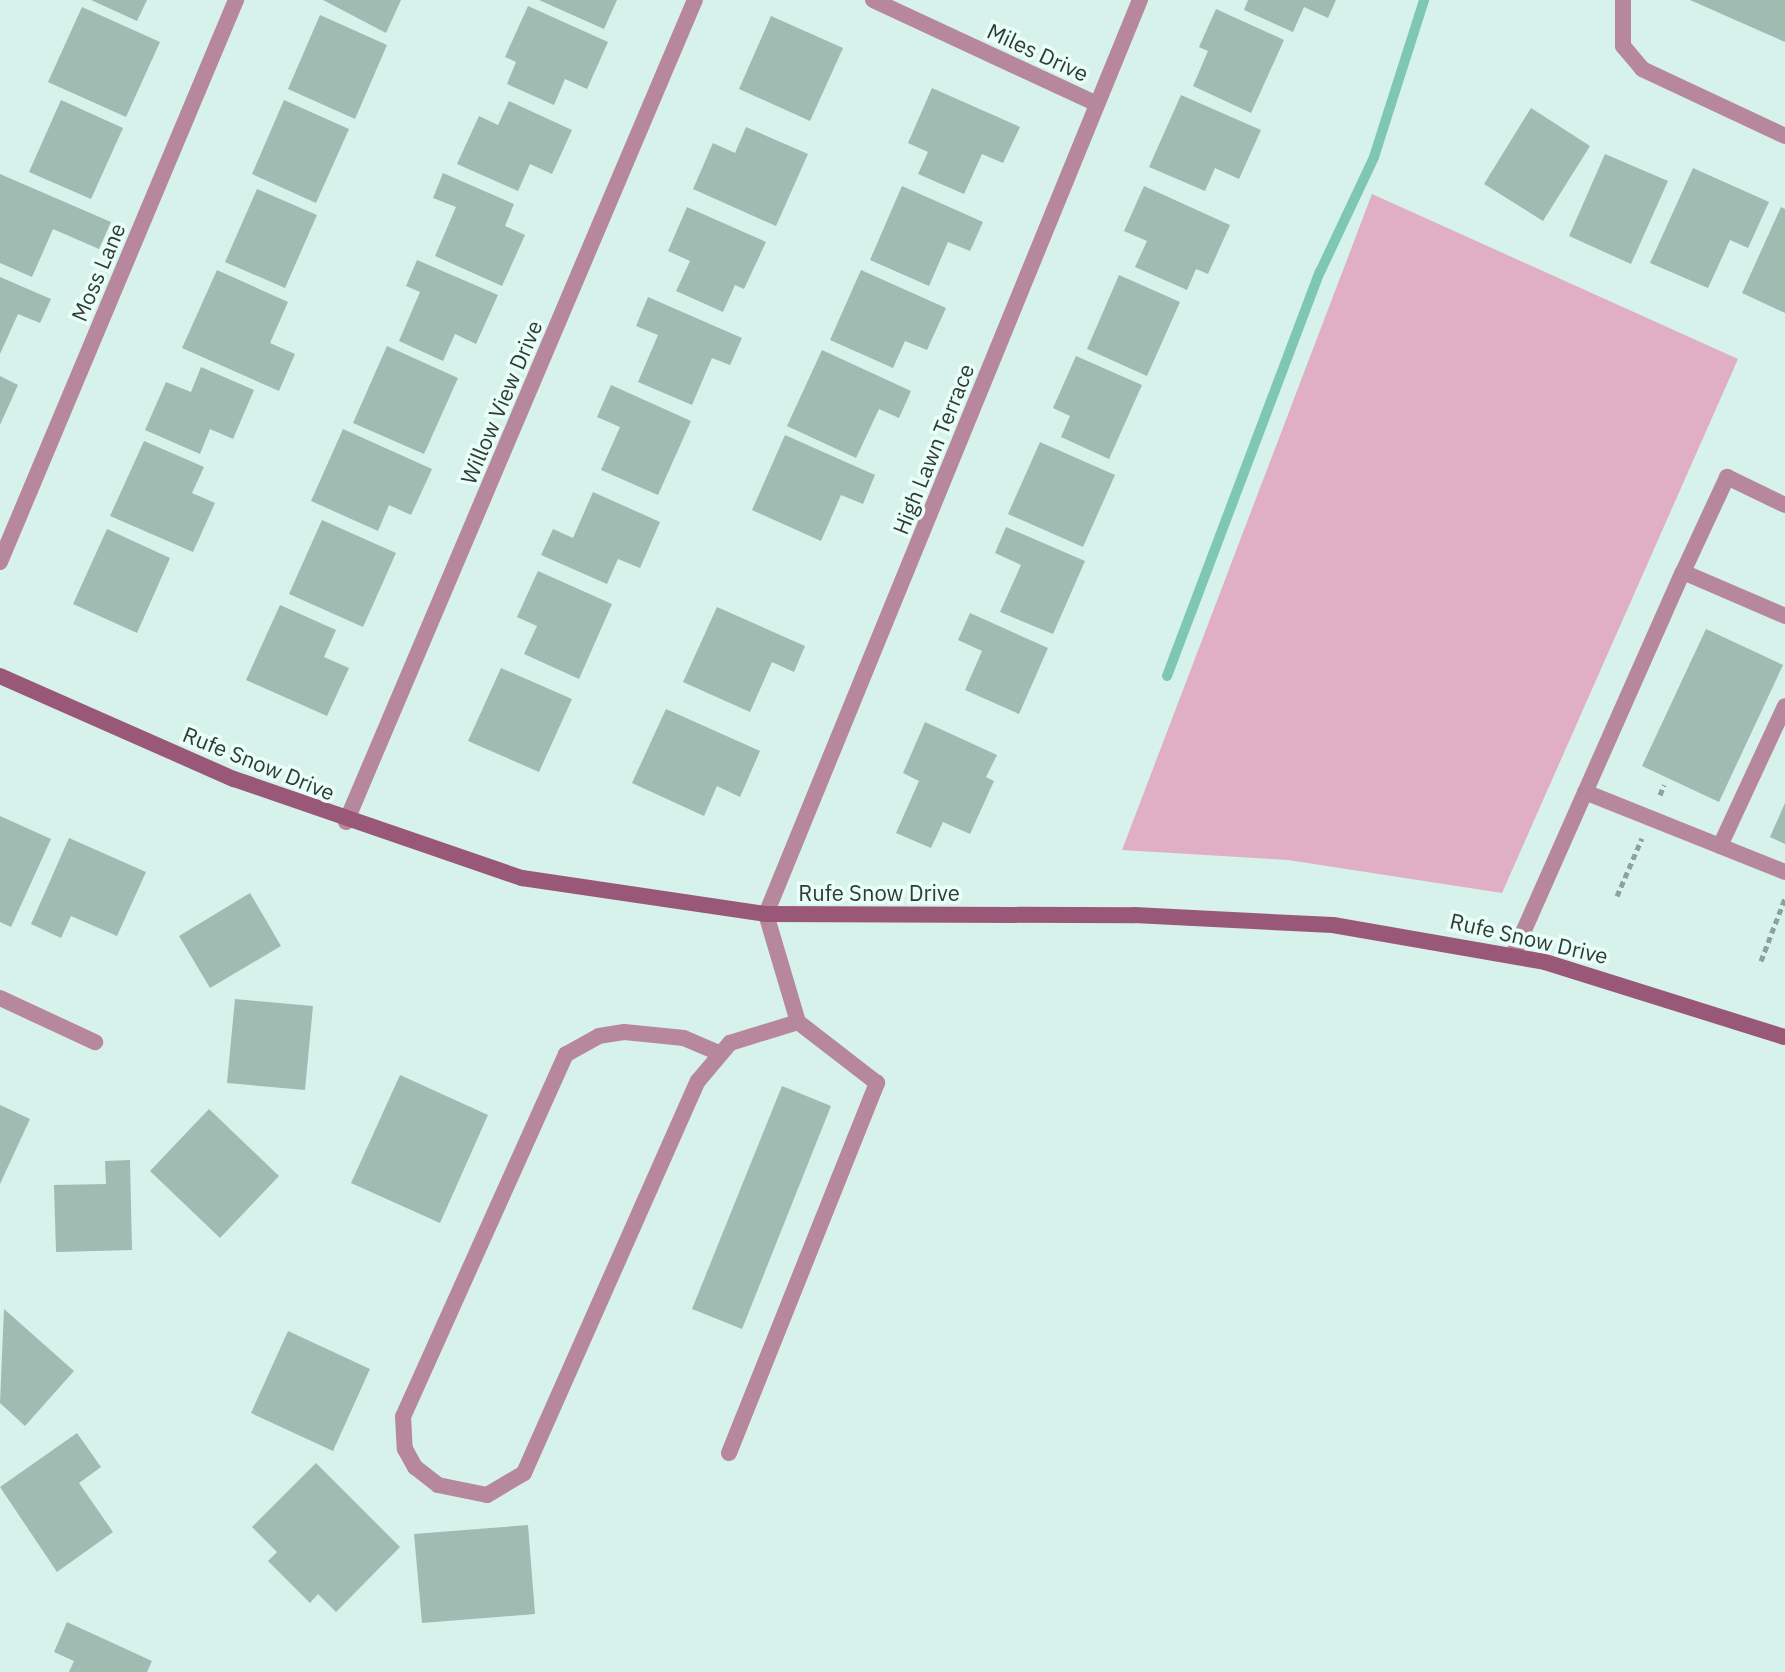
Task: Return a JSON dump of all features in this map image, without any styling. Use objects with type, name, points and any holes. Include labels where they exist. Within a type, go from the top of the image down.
[{"type":"main road","name":"Rufe Snow Drive","points":[[0,676],[346,822],[522,878],[766,914],[1238,920],[1333,925],[1513,955],[1639,987],[1785,1037]]},
{"type":"street","name":"Moss Lane","points":[[0,562],[236,0]]},
{"type":"street","name":"Willow View Drive","points":[[346,822],[695,0]]},
{"type":"street","name":"Miles Drive","points":[[873,0],[1097,104]]},
{"type":"street","name":"High Lawn Terrace","points":[[766,914],[1140,0]]},
{"type":"street","points":[[1623,0],[1623,46],[1642,69],[1672,87],[1785,136]]},
{"type":"street","points":[[1513,955],[1727,477],[1785,505]]},
{"type":"street","points":[[1683,572],[1785,616]]},
{"type":"street","points":[[1720,846],[1785,706]]},
{"type":"street","points":[[1585,792],[1785,872]]},
{"type":"street","points":[[729,1453],[877,1083],[798,1022],[766,914]]},
{"type":"street","points":[[0,998],[95,1042]]},
{"type":"street","points":[[719,1053],[684,1038],[624,1032],[599,1036],[566,1054],[403,1416],[410,1458],[438,1485],[487,1495],[524,1473],[698,1081],[730,1043],[798,1022]]},
{"type":"path","points":[[1761,961],[1785,898]]},
{"type":"shaded area","points":[[1372,194],[1738,359],[1502,893],[1288,860],[1122,850]]},
{"type":"building","points":[[91,0],[147,0],[137,21]]},
{"type":"building","points":[[323,0],[401,0],[386,33]]},
{"type":"building","points":[[539,0],[617,0],[604,29]]},
{"type":"building","points":[[1248,0],[1336,0],[1328,18],[1304,7],[1293,32],[1244,10]]},
{"type":"building","points":[[1690,0],[1785,0],[1785,42]]},
{"type":"building","points":[[528,6],[608,42],[587,89],[565,79],[554,105],[507,84],[516,62],[505,57]]},
{"type":"building","points":[[82,7],[160,42],[126,117],[48,82]]},
{"type":"building","points":[[1216,9],[1284,40],[1251,113],[1193,86],[1208,51],[1199,47]]},
{"type":"building","points":[[320,15],[387,45],[355,119],[288,89]]},
{"type":"building","points":[[771,16],[843,48],[810,121],[739,89]]},
{"type":"building","points":[[932,88],[1020,127],[1003,163],[982,154],[964,194],[918,174],[928,152],[908,143]]},
{"type":"building","points":[[1181,95],[1261,130],[1239,179],[1215,168],[1205,191],[1149,167]]},
{"type":"building","points":[[61,100],[123,128],[91,199],[29,172]]},
{"type":"building","points":[[284,100],[349,129],[316,203],[252,174]]},
{"type":"building","points":[[509,101],[572,130],[552,174],[530,164],[518,191],[457,164],[479,116],[498,125]]},
{"type":"building","points":[[1531,108],[1590,146],[1543,221],[1484,184]]},
{"type":"building","points":[[746,127],[808,154],[776,226],[693,189],[713,143],[735,153]]},
{"type":"building","points":[[1605,154],[1668,181],[1631,264],[1569,236]]},
{"type":"building","points":[[1693,168],[1769,202],[1748,248],[1730,240],[1708,288],[1650,263]]},
{"type":"building","points":[[443,173],[514,204],[505,226],[525,235],[502,286],[435,256],[456,207],[433,198]]},
{"type":"building","points":[[0,174],[111,222],[99,249],[53,229],[32,277],[0,263]]},
{"type":"building","points":[[902,186],[983,222],[970,251],[948,242],[929,286],[870,260]]},
{"type":"building","points":[[1144,186],[1230,225],[1208,274],[1196,269],[1187,290],[1135,267],[1147,241],[1124,231]]},
{"type":"building","points":[[257,189],[317,215],[285,288],[225,262]]},
{"type":"building","points":[[687,207],[766,242],[744,289],[735,285],[723,312],[676,291],[690,261],[668,251]]},
{"type":"building","points":[[1781,207],[1785,209],[1785,313],[1742,293]]},
{"type":"building","points":[[417,260],[498,295],[476,344],[455,334],[443,361],[399,341],[420,292],[406,286]]},
{"type":"building","points":[[217,270],[288,302],[270,343],[295,354],[279,391],[182,348]]},
{"type":"building","points":[[861,270],[946,308],[927,350],[905,341],[893,368],[830,340]]},
{"type":"building","points":[[1119,275],[1180,302],[1147,376],[1087,349]]},
{"type":"building","points":[[0,277],[51,299],[40,323],[18,314],[0,354]]},
{"type":"building","points":[[648,297],[742,338],[730,365],[712,358],[692,405],[638,382],[658,335],[636,326]]},
{"type":"building","points":[[387,346],[458,378],[424,454],[353,423]]},
{"type":"building","points":[[822,350],[911,391],[899,418],[879,409],[856,458],[787,426]]},
{"type":"building","points":[[1076,356],[1142,385],[1109,459],[1061,437],[1070,416],[1053,408]]},
{"type":"building","points":[[201,367],[254,390],[233,439],[210,429],[200,454],[145,430],[166,382],[191,392]]},
{"type":"building","points":[[0,376],[18,385],[0,425]]},
{"type":"building","points":[[611,385],[691,421],[658,495],[601,470],[620,427],[597,417]]},
{"type":"building","points":[[343,429],[432,469],[411,515],[389,505],[378,531],[311,501]]},
{"type":"building","points":[[785,435],[875,475],[863,504],[841,495],[821,541],[752,510]]},
{"type":"building","points":[[144,441],[204,467],[192,493],[215,503],[193,552],[110,516]]},
{"type":"building","points":[[1040,442],[1115,475],[1083,547],[1008,514]]},
{"type":"building","points":[[593,492],[660,522],[640,568],[618,559],[607,584],[541,555],[553,529],[573,538]]},
{"type":"building","points":[[322,520],[396,553],[363,627],[289,594]]},
{"type":"building","points":[[1006,527],[1085,561],[1053,634],[1000,612],[1021,565],[995,553]]},
{"type":"building","points":[[107,529],[170,558],[137,633],[73,604]]},
{"type":"building","points":[[538,571],[612,604],[579,679],[524,654],[537,626],[517,617]]},
{"type":"building","points":[[280,605],[336,630],[324,657],[349,668],[327,716],[246,680]]},
{"type":"building","points":[[717,607],[805,646],[794,672],[772,662],[750,712],[683,682]]},
{"type":"building","points":[[970,613],[1048,648],[1019,714],[965,690],[982,651],[958,640]]},
{"type":"building","points":[[1706,629],[1783,665],[1719,802],[1642,766]]},
{"type":"building","points":[[501,668],[572,699],[539,772],[468,741]]},
{"type":"building","points":[[666,709],[760,751],[740,797],[717,786],[704,816],[632,783]]},
{"type":"building","points":[[925,722],[997,755],[986,777],[994,781],[970,834],[943,822],[931,848],[896,833],[919,781],[903,773]]},
{"type":"building","points":[[1785,803],[1785,844],[1770,837]]},
{"type":"building","points":[[0,816],[51,839],[11,927],[0,922]]},
{"type":"building","points":[[69,838],[146,872],[117,936],[71,916],[61,938],[31,924]]},
{"type":"building","points":[[250,893],[281,946],[210,988],[179,936]]},
{"type":"building","points":[[235,999],[313,1006],[305,1090],[227,1083]]},
{"type":"building","points":[[400,1075],[488,1115],[440,1223],[351,1183]]},
{"type":"building","points":[[782,1086],[831,1106],[742,1329],[692,1309]]},
{"type":"building","points":[[0,1105],[30,1119],[0,1184]]},
{"type":"building","points":[[209,1109],[279,1176],[220,1238],[150,1171]]},
{"type":"building","points":[[130,1160],[132,1250],[56,1252],[54,1185],[106,1184],[105,1161]]},
{"type":"building","points":[[4,1309],[74,1371],[25,1426],[0,1403]]},
{"type":"building","points":[[288,1331],[370,1369],[333,1451],[251,1413]]},
{"type":"building","points":[[77,1433],[101,1467],[79,1483],[113,1532],[57,1572],[0,1487]]},
{"type":"building","points":[[316,1463],[400,1547],[336,1612],[318,1594],[310,1603],[268,1561],[277,1552],[252,1527]]},
{"type":"building","points":[[528,1525],[535,1614],[422,1623],[414,1534]]},
{"type":"building","points":[[67,1622],[152,1661],[147,1672],[69,1672],[74,1661],[54,1652]]},
{"type":"waterway","points":[[1167,676],[1320,272],[1374,157],[1424,0]]}]
